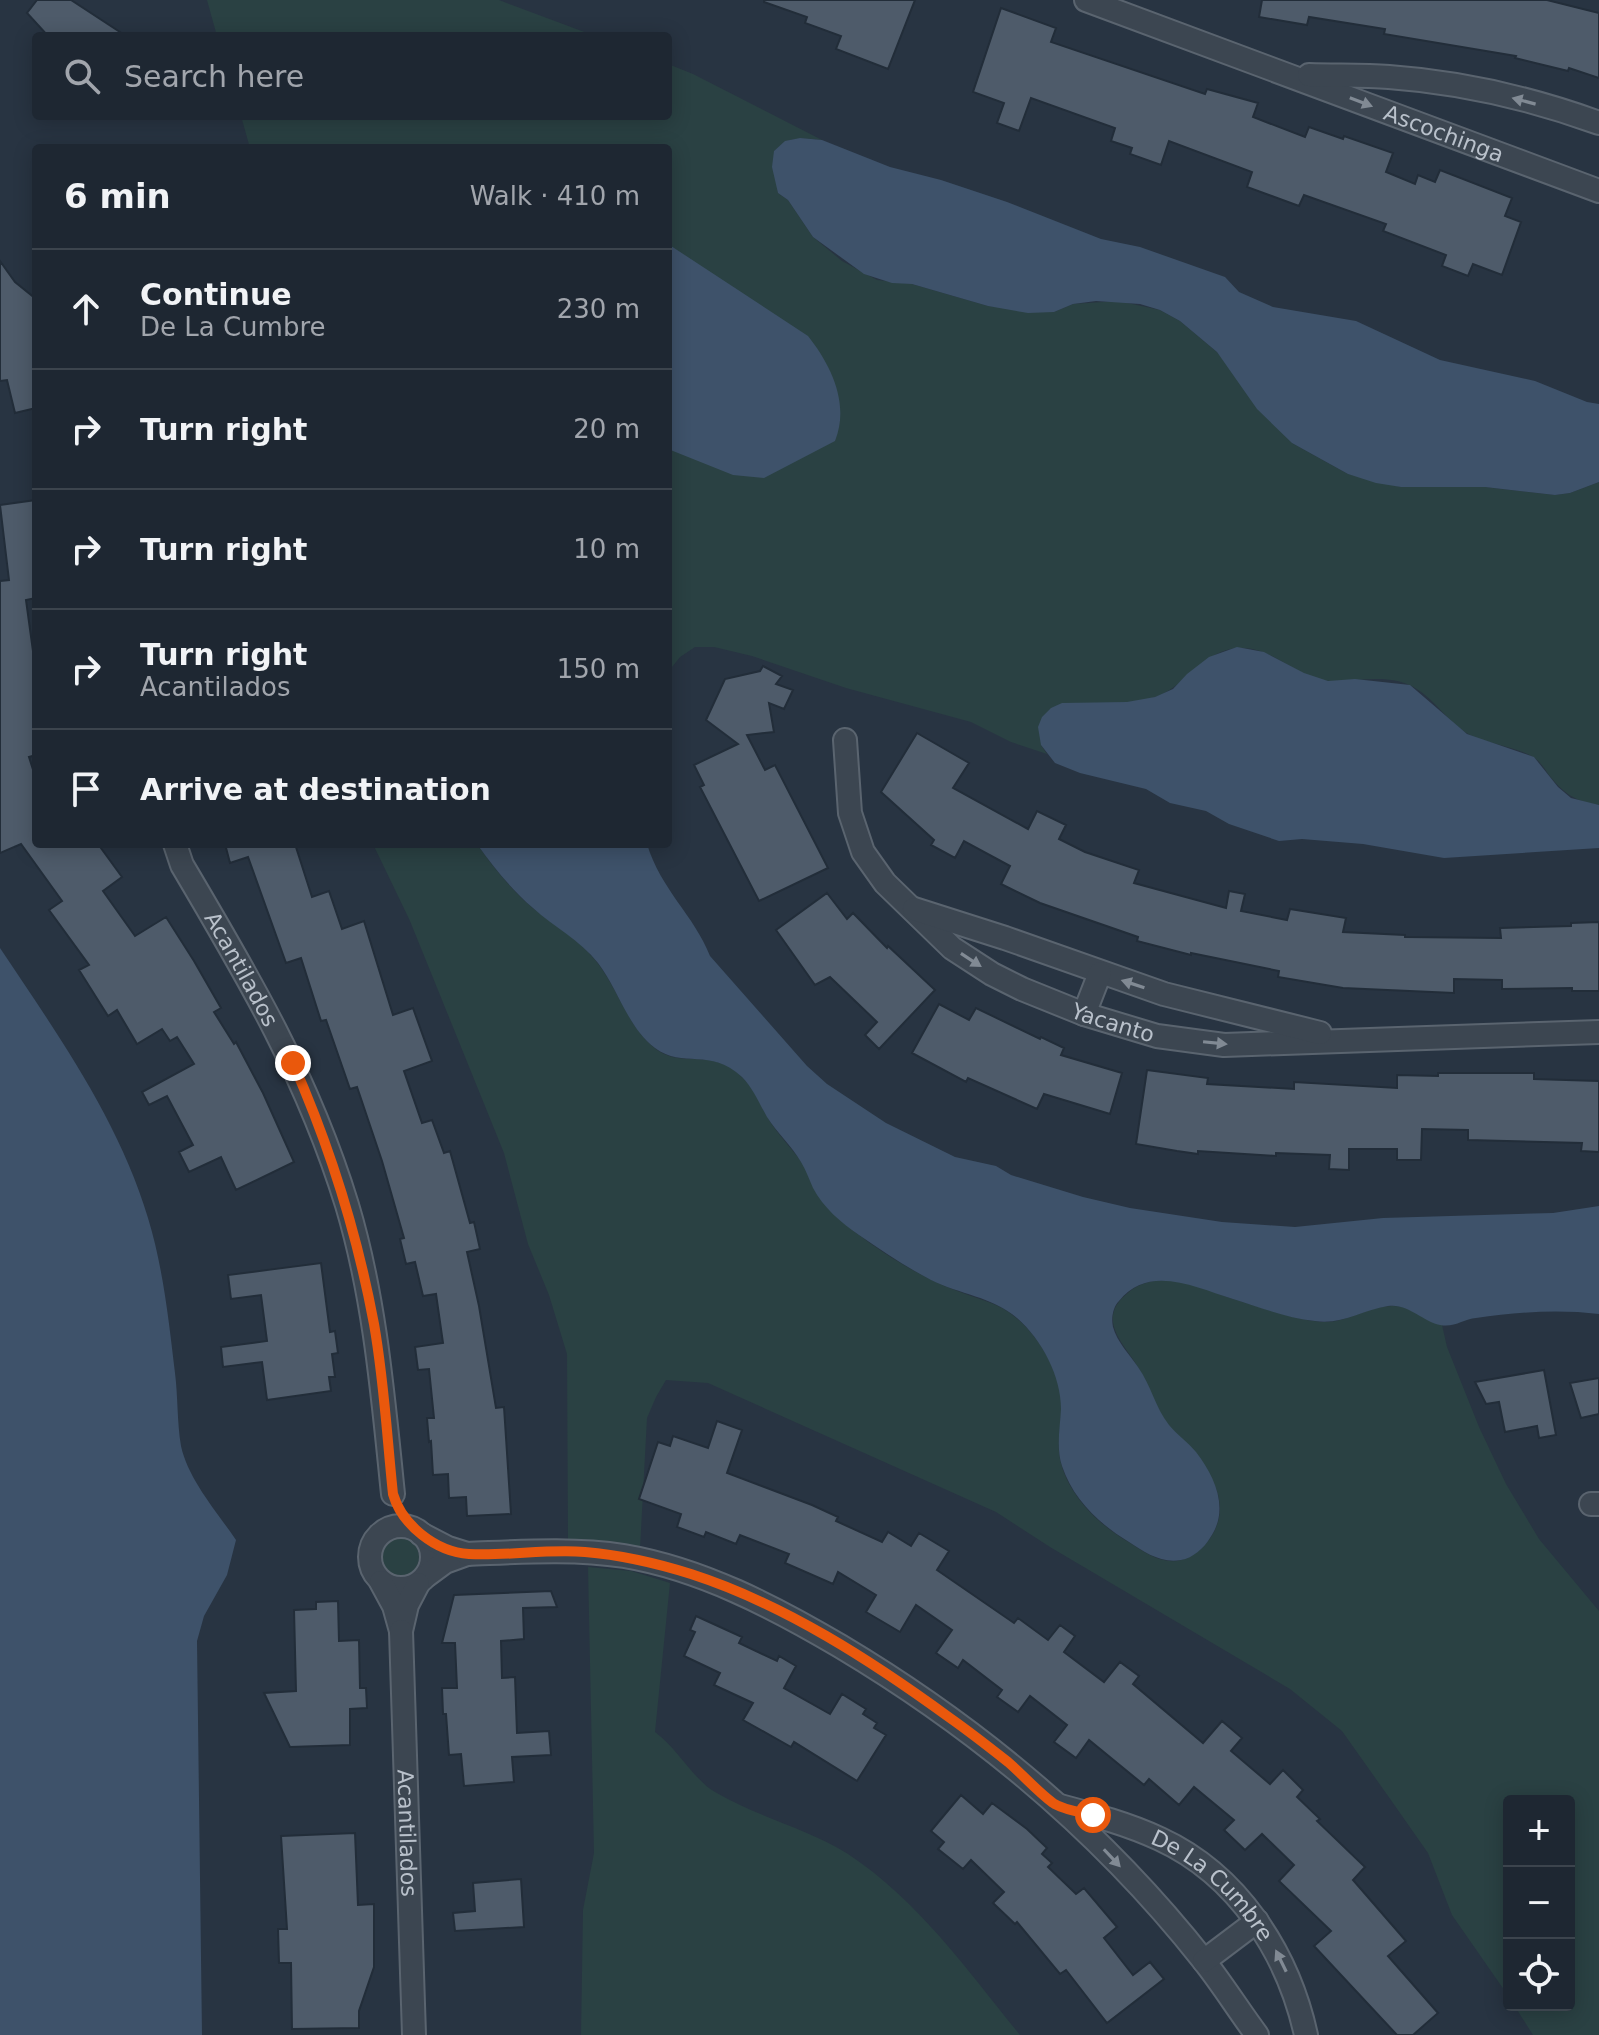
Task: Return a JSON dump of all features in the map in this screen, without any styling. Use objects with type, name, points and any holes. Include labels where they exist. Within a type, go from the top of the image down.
[{"type":"street","name":"Ascochinga","points":[[1086,0],[1595,190]]},
{"type":"street","name":"Ascochinga","points":[[1288,74],[1390,77],[1459,87],[1518,99],[1599,123]]},
{"type":"street","points":[[1595,190],[1599,167]]},
{"type":"street","name":"Yacanto","points":[[845,740],[850,813],[856,835],[873,868],[952,948],[992,974],[1084,1014],[1157,1036],[1224,1045],[1599,1032]]},
{"type":"street","name":"Acantilados","points":[[179,855],[268,1011],[315,1112],[335,1168],[348,1207],[374,1327],[393,1494]]},
{"type":"street","name":"Yacanto","points":[[913,909],[1194,1002],[1344,1039]]},
{"type":"street","points":[[1084,1014],[1100,973]]},
{"type":"street","points":[[393,1494],[400,1512],[431,1549],[432,1558],[407,1605],[401,1631]]},
{"type":"street","points":[[393,1494],[369,1558],[374,1575],[394,1606],[401,1631]]},
{"type":"street","points":[[380,1533],[397,1526],[418,1531],[448,1548],[467,1554]]},
{"type":"street","name":"De La Cumbre","points":[[467,1554],[551,1551],[625,1556],[675,1569],[739,1592],[811,1628],[885,1673],[1008,1762],[1101,1846],[1204,1961],[1257,2035]]},
{"type":"street","points":[[381,1582],[399,1589],[422,1580],[445,1562],[467,1554]]},
{"type":"street","name":"Acantilados","points":[[401,1631],[414,2035]]},
{"type":"street","name":"De La Cumbre","points":[[1055,1804],[1133,1827],[1184,1852],[1217,1877],[1257,1921],[1282,1960],[1306,2035]]},
{"type":"street","points":[[1204,1961],[1257,1921]]},
{"type":"green space","points":[[207,0],[499,0],[584,32],[216,32]]},
{"type":"green space","points":[[672,66],[822,140],[791,140],[774,151],[778,193],[788,200],[813,237],[842,261],[877,280],[912,284],[988,306],[1054,312],[1073,304],[1118,301],[1160,310],[1180,321],[1217,352],[1292,443],[1348,474],[1401,487],[1485,487],[1555,495],[1599,482],[1599,805],[1583,802],[1565,792],[1533,757],[1462,730],[1425,695],[1409,685],[1380,679],[1319,679],[1252,649],[1240,648],[1216,654],[1169,691],[1158,696],[1111,704],[1062,703],[1041,745],[1047,754],[1011,742],[971,722],[714,647],[695,647],[672,667],[672,144],[249,144],[242,120],[672,120]]},
{"type":"green space","points":[[375,848],[480,848],[518,894],[592,956],[639,1032],[657,1050],[678,1058],[721,1063],[744,1079],[775,1128],[847,1225],[906,1266],[946,1287],[1002,1308],[1023,1324],[1046,1353],[1056,1376],[1061,1406],[1060,1459],[1070,1485],[1096,1518],[1118,1536],[1152,1556],[1177,1561],[1197,1552],[1211,1537],[1218,1521],[1220,1505],[1210,1476],[1164,1420],[1141,1372],[1116,1332],[1114,1312],[1129,1292],[1149,1282],[1178,1281],[1309,1320],[1336,1321],[1380,1307],[1394,1306],[1406,1308],[1442,1325],[1447,1347],[1479,1427],[1506,1484],[1539,1539],[1599,1611],[1599,2035],[1533,2035],[1518,2011],[1575,2011],[1575,1795],[1503,1795],[1503,1988],[1452,1915],[1428,1853],[1342,1731],[1290,1689],[996,1512],[708,1383],[666,1380],[647,1418],[640,1549],[568,1540],[567,1354],[549,1295],[528,1244],[504,1153],[410,921]]},
{"type":"green space","points":[[398,1536],[413,1542],[419,1557],[413,1572],[398,1578],[383,1572],[377,1557],[383,1542]]},
{"type":"green space","points":[[588,1567],[631,1571],[670,1583],[655,1732],[707,1787],[748,1809],[832,1845],[874,1873],[941,1938],[1020,2035],[581,2035],[583,1910],[594,1853]]},
{"type":"water","points":[[800,138],[822,140],[890,167],[1007,202],[1101,239],[1140,247],[1225,277],[1239,292],[1273,307],[1356,321],[1440,360],[1535,381],[1599,404],[1599,482],[1555,495],[1485,487],[1401,487],[1376,483],[1348,474],[1292,443],[1257,409],[1217,352],[1180,321],[1160,310],[1140,304],[1096,301],[1073,304],[1054,312],[1028,313],[988,306],[864,274],[813,237],[788,200],[778,193],[772,167],[774,151],[785,141]]},
{"type":"water","points":[[672,247],[808,336],[824,359],[836,386],[840,413],[835,441],[764,478],[733,475],[672,451]]},
{"type":"water","points":[[1237,647],[1264,652],[1304,673],[1328,681],[1355,679],[1410,685],[1467,734],[1534,757],[1571,798],[1599,805],[1599,848],[1444,858],[1363,844],[1302,839],[1279,841],[1229,824],[1206,811],[1170,803],[1146,789],[1080,773],[1055,763],[1041,745],[1038,727],[1051,708],[1062,703],[1127,702],[1155,697],[1173,689],[1209,657]]},
{"type":"water","points":[[480,848],[648,848],[660,875],[710,956],[807,1066],[827,1084],[886,1123],[955,1157],[996,1166],[1011,1175],[1083,1197],[1130,1208],[1222,1222],[1295,1227],[1383,1218],[1553,1213],[1599,1206],[1599,1314],[1522,1313],[1472,1319],[1445,1326],[1408,1310],[1388,1306],[1325,1322],[1284,1315],[1174,1282],[1144,1283],[1131,1290],[1114,1309],[1112,1320],[1115,1333],[1142,1374],[1164,1418],[1203,1462],[1214,1483],[1219,1505],[1216,1527],[1198,1552],[1174,1561],[1154,1556],[1107,1527],[1088,1510],[1073,1489],[1059,1452],[1061,1409],[1058,1384],[1042,1348],[1026,1327],[1008,1311],[987,1300],[942,1285],[912,1270],[839,1220],[817,1195],[797,1156],[771,1123],[742,1077],[719,1063],[676,1057],[655,1048],[630,1019],[605,973],[591,955],[525,901]]},
{"type":"water","points":[[0,948],[84,1078],[121,1146],[136,1182],[162,1275],[181,1446],[196,1483],[236,1540],[227,1575],[204,1616],[197,1641],[202,2035],[0,2035]]},
{"type":"building","points":[[37,0],[71,0],[120,32],[44,32],[27,13]]},
{"type":"building","points":[[764,0],[915,0],[888,69],[836,49],[841,36],[805,23],[807,17]]},
{"type":"building","points":[[1262,0],[1547,0],[1599,13],[1599,78],[1516,56],[1384,34],[1385,29],[1309,17],[1307,25],[1259,17]]},
{"type":"building","points":[[1001,8],[1056,28],[1051,42],[1205,94],[1207,89],[1258,103],[1253,117],[1305,137],[1309,127],[1393,153],[1386,172],[1415,184],[1418,175],[1435,182],[1440,170],[1512,198],[1505,216],[1521,222],[1502,275],[1473,264],[1468,276],[1442,266],[1446,255],[1383,231],[1386,224],[1304,195],[1299,206],[1247,187],[1252,172],[1169,141],[1161,165],[1130,154],[1132,148],[1111,141],[1115,128],[1031,98],[1019,131],[997,123],[1004,103],[973,92]]},
{"type":"building","points":[[0,261],[15,282],[32,296],[32,409],[15,413],[7,380],[0,381]]},
{"type":"building","points":[[32,501],[32,599],[26,600],[32,644],[32,756],[29,757],[32,766],[32,848],[101,848],[122,877],[103,891],[135,936],[166,917],[194,961],[221,1008],[214,1012],[234,1044],[236,1042],[294,1162],[236,1190],[221,1157],[189,1172],[179,1152],[193,1145],[167,1096],[149,1105],[142,1092],[194,1064],[177,1037],[170,1041],[162,1029],[137,1044],[117,1010],[108,1016],[79,970],[89,965],[49,910],[62,901],[21,844],[0,853],[0,581],[9,580],[0,505]]},
{"type":"building","points":[[763,666],[782,676],[776,684],[793,690],[784,709],[769,703],[774,732],[747,735],[765,770],[775,765],[828,868],[759,901],[700,787],[704,785],[694,765],[738,744],[706,720],[725,679],[760,671]]},
{"type":"building","points":[[917,733],[969,763],[953,788],[1028,829],[1037,811],[1066,825],[1059,839],[1085,852],[1139,870],[1134,883],[1226,908],[1229,891],[1245,894],[1241,911],[1287,920],[1290,909],[1346,918],[1343,932],[1405,937],[1501,938],[1500,928],[1599,922],[1599,991],[1572,991],[1572,988],[1502,989],[1502,980],[1454,979],[1454,993],[1343,988],[1278,977],[1279,971],[1191,955],[1137,941],[1138,937],[1040,903],[1001,884],[1010,866],[964,841],[955,858],[931,845],[934,840],[881,792]]},
{"type":"building","points":[[226,848],[296,848],[312,897],[329,891],[342,929],[364,921],[393,1015],[413,1008],[432,1061],[404,1071],[422,1123],[432,1120],[444,1153],[450,1151],[470,1223],[474,1222],[480,1249],[467,1252],[496,1408],[504,1407],[511,1514],[467,1516],[466,1497],[449,1498],[448,1474],[433,1475],[427,1418],[434,1418],[429,1369],[418,1370],[415,1347],[443,1343],[436,1294],[423,1296],[415,1262],[406,1264],[400,1239],[404,1238],[357,1087],[350,1089],[326,1020],[321,1021],[301,958],[286,963],[248,857],[230,863]]},
{"type":"building","points":[[827,893],[847,919],[853,913],[935,990],[879,1049],[865,1035],[877,1022],[830,977],[815,985],[776,930]]},
{"type":"building","points":[[939,1004],[969,1020],[976,1008],[1064,1048],[1061,1055],[1122,1073],[1110,1114],[1044,1094],[1037,1109],[968,1078],[966,1082],[912,1053]]},
{"type":"building","points":[[1147,1070],[1208,1078],[1207,1084],[1294,1089],[1294,1082],[1397,1088],[1397,1075],[1438,1076],[1438,1073],[1534,1073],[1534,1079],[1599,1081],[1599,1152],[1581,1151],[1582,1143],[1468,1140],[1468,1130],[1422,1129],[1421,1160],[1397,1160],[1397,1149],[1349,1149],[1349,1170],[1329,1169],[1330,1155],[1276,1153],[1276,1156],[1198,1151],[1198,1154],[1136,1144]]},
{"type":"building","points":[[321,1263],[330,1332],[335,1331],[338,1353],[332,1354],[335,1377],[329,1377],[331,1391],[267,1400],[262,1362],[223,1367],[221,1347],[267,1341],[261,1295],[231,1299],[228,1275]]},
{"type":"building","points":[[1544,1370],[1556,1435],[1539,1438],[1537,1426],[1505,1432],[1499,1402],[1486,1404],[1475,1382]]},
{"type":"building","points":[[1599,1378],[1599,1414],[1581,1418],[1570,1383]]},
{"type":"building","points":[[717,1421],[742,1430],[727,1473],[812,1505],[838,1517],[836,1521],[882,1542],[888,1532],[911,1546],[919,1533],[949,1551],[937,1570],[1014,1623],[1018,1618],[1048,1640],[1060,1625],[1075,1636],[1064,1652],[1104,1682],[1120,1662],[1139,1676],[1133,1684],[1203,1743],[1222,1721],[1242,1738],[1231,1751],[1270,1784],[1283,1770],[1303,1790],[1297,1797],[1320,1819],[1317,1821],[1365,1867],[1353,1880],[1406,1941],[1388,1956],[1438,2013],[1413,2035],[1397,2035],[1314,1946],[1331,1931],[1279,1881],[1294,1865],[1262,1834],[1245,1850],[1224,1830],[1234,1820],[1194,1787],[1179,1805],[1149,1779],[1144,1785],[1089,1740],[1076,1758],[1054,1742],[1067,1725],[1030,1696],[1018,1712],[997,1697],[1002,1690],[963,1660],[958,1668],[936,1653],[952,1630],[916,1605],[900,1632],[866,1612],[876,1595],[838,1572],[833,1584],[785,1563],[789,1554],[740,1535],[736,1544],[706,1532],[704,1537],[677,1527],[681,1514],[639,1499],[658,1442],[670,1446],[673,1436],[708,1448]]},
{"type":"building","points":[[551,1591],[557,1607],[523,1608],[524,1639],[501,1641],[502,1678],[515,1677],[517,1733],[549,1731],[551,1755],[512,1757],[514,1782],[464,1786],[461,1754],[449,1755],[446,1714],[443,1714],[442,1688],[457,1688],[455,1643],[442,1643],[454,1595]]},
{"type":"building","points":[[338,1601],[339,1641],[359,1640],[360,1688],[366,1688],[367,1708],[350,1709],[350,1745],[290,1747],[264,1693],[296,1691],[294,1610],[316,1609],[316,1602]]},
{"type":"building","points":[[696,1616],[742,1637],[739,1643],[777,1661],[779,1656],[796,1666],[784,1688],[830,1714],[842,1694],[866,1709],[863,1714],[877,1723],[874,1728],[886,1735],[857,1781],[794,1742],[791,1747],[743,1720],[753,1703],[714,1685],[720,1673],[684,1656],[695,1632],[690,1630]]},
{"type":"building","points":[[961,1795],[983,1814],[992,1803],[1027,1829],[1047,1848],[1042,1854],[1052,1863],[1048,1867],[1076,1894],[1084,1888],[1117,1927],[1104,1938],[1133,1975],[1150,1962],[1164,1979],[1107,2023],[1066,1970],[1060,1974],[1017,1922],[1015,1924],[993,1903],[1004,1892],[971,1860],[963,1869],[938,1849],[944,1842],[931,1831]]},
{"type":"building","points":[[355,1833],[358,1905],[374,1904],[374,1967],[359,2011],[359,2028],[292,2029],[291,1963],[279,1963],[278,1929],[287,1929],[281,1836]]},
{"type":"building","points":[[521,1879],[524,1927],[455,1931],[453,1913],[475,1911],[473,1883]]},
{"type":"route","points":[[293,1063],[315,1112],[348,1207],[374,1327],[393,1494],[400,1512],[414,1529],[448,1548],[467,1554],[535,1551],[625,1556],[696,1575],[739,1592],[811,1628],[885,1673],[1008,1762],[1055,1804],[1093,1815]]}]
